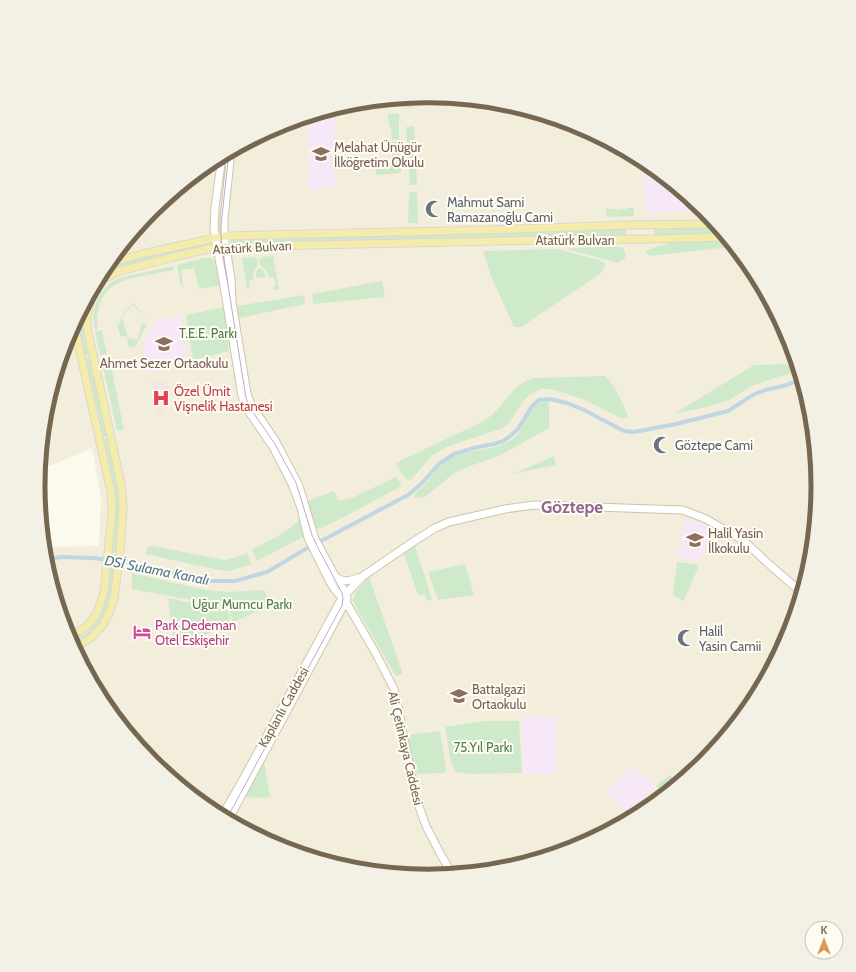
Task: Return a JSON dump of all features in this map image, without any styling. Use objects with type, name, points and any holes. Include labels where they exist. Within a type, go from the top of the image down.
[{"type":"main road","points":[[230,158],[224,219],[224,236],[231,278],[232,302],[247,394],[251,404],[276,442],[299,486],[315,539],[345,598]]},
{"type":"main road","points":[[221,164],[214,228],[216,248],[224,280],[242,396],[247,409],[273,447],[292,484],[301,508],[308,538],[313,549],[335,590],[345,598]]},
{"type":"main road","name":"Atatürk Bulvarı","points":[[119,260],[224,236],[488,230],[644,224],[708,224]]},
{"type":"main road","name":"Atatürk Bulvarı","points":[[108,275],[173,257],[225,247],[546,240],[653,240],[719,236]]},
{"type":"main road","name":"Atatürk Bulvarı","points":[[79,644],[90,638],[103,625],[111,609],[120,554],[123,505],[121,484],[87,327],[88,309]]},
{"type":"main road","points":[[75,634],[87,626],[96,615],[104,593],[112,512],[111,492],[76,334]]},
{"type":"main road","points":[[336,578],[341,581],[349,581],[363,576],[435,528],[449,522],[504,509],[534,505],[688,512],[706,519],[744,541],[797,589]]},
{"type":"main road","points":[[345,598],[363,576]]},
{"type":"main road","name":"Kaplanlı Caddesi","points":[[225,811],[345,598]]},
{"type":"main road","name":"Kaplanlı Caddesi","points":[[231,815],[345,598]]},
{"type":"main road","name":"Ali Çetinkaya Caddesi","points":[[345,598],[394,689],[416,798],[426,826],[449,868]]},
{"type":"shaded area","points":[[428,103],[478,106],[503,110],[551,123],[575,132],[620,154],[661,182],[681,198],[716,233],[732,253],[760,294],[772,317],[791,363],[798,387],[804,411],[810,461],[811,486],[808,536],[804,561],[791,609],[782,633],[760,678],[732,719],[716,739],[681,774],[661,790],[619,818],[597,830],[551,849],[527,856],[503,862],[453,868],[428,869],[378,866],[353,862],[305,849],[281,840],[236,818],[195,790],[157,757],[140,739],[110,699],[84,655],[74,633],[58,585],[50,547],[99,547],[101,498],[92,448],[46,468],[48,436],[52,411],[65,363],[84,317],[96,294],[110,273],[140,233],[175,198],[195,182],[237,154],[259,142],[305,123],[353,110],[378,106]]},
{"type":"shaded area","name":"Melahat Ünügür İlköğretim Okulu","points":[[335,118],[335,188],[308,189],[308,122],[318,119]]},
{"type":"shaded area","points":[[643,170],[681,198],[695,211],[645,213]]},
{"type":"shaded area","name":"Ahmet Sezer Ortaokulu","points":[[181,316],[188,362],[148,373],[143,348],[152,326],[159,320]]},
{"type":"shaded area","name":"Özel Ümit Vişnelik Hastanesi","points":[[167,379],[171,395],[165,404],[165,414],[159,416],[151,382],[157,380],[159,382]]},
{"type":"shaded area","name":"Halil Yasin İlkokulu","points":[[684,518],[712,529],[712,533],[700,560],[678,557]]},
{"type":"shaded area","points":[[556,716],[556,774],[523,774],[522,717]]},
{"type":"shaded area","points":[[633,766],[656,786],[637,807],[628,812],[605,792]]},
{"type":"green space","points":[[407,104],[413,104],[413,107],[407,108]]},
{"type":"green space","points":[[388,114],[399,114],[399,139],[392,140]]},
{"type":"green space","points":[[414,126],[415,145],[407,145],[406,127]]},
{"type":"green space","points":[[392,142],[399,142],[400,156],[392,156]]},
{"type":"green space","points":[[408,153],[416,153],[417,185],[410,185]]},
{"type":"green space","points":[[401,160],[401,173],[376,175],[376,161]]},
{"type":"green space","points":[[409,192],[417,192],[418,223],[408,223]]},
{"type":"green space","points":[[627,208],[634,208],[634,216],[606,217],[606,209],[616,209],[618,211],[619,209],[625,210]]},
{"type":"green space","points":[[654,227],[710,227],[716,233],[655,236]]},
{"type":"green space","points":[[626,228],[626,236],[231,243],[231,240]]},
{"type":"green space","points":[[721,239],[727,247],[649,256],[646,251],[658,246],[679,241]]},
{"type":"green space","points":[[206,243],[206,245],[123,266],[112,271],[117,264]]},
{"type":"green space","points":[[621,247],[625,252],[625,258],[618,263],[567,249]]},
{"type":"green space","points":[[558,249],[599,260],[604,263],[605,266],[600,274],[521,327],[514,327],[491,276],[483,251]]},
{"type":"green space","points":[[273,256],[279,289],[273,290],[273,287],[276,286],[274,277],[269,277],[266,270],[260,265],[259,259],[262,259],[261,257]]},
{"type":"green space","points":[[255,257],[258,265],[254,271],[253,280],[249,280],[250,289],[247,289],[242,258]]},
{"type":"green space","points":[[204,258],[210,258],[218,263],[222,285],[199,289],[194,268],[181,270],[183,286],[181,286],[177,265]]},
{"type":"green space","points":[[174,266],[174,270],[128,279],[110,288],[100,303],[97,313],[98,329],[95,330],[93,318],[95,307],[102,292],[107,286],[118,279],[131,275]]},
{"type":"green space","points":[[260,268],[263,270],[266,277],[256,278],[256,272]]},
{"type":"green space","points":[[382,281],[385,297],[313,304],[312,294]]},
{"type":"green space","points":[[304,295],[305,304],[239,318],[237,306]]},
{"type":"green space","points":[[133,303],[149,321],[133,305],[125,312],[122,317],[128,338],[137,340],[142,323],[147,324],[136,346],[129,348],[127,338],[125,336],[121,337],[117,325],[121,321],[121,319],[124,312]]},
{"type":"green space","name":"T.E.E. Parkı","points":[[225,307],[229,351],[193,360],[186,315]]},
{"type":"green space","points":[[83,319],[84,336],[89,355],[85,356],[79,329]]},
{"type":"green space","points":[[102,330],[107,354],[100,355],[95,332]]},
{"type":"green space","points":[[90,357],[107,436],[103,437],[85,358]]},
{"type":"green space","points":[[110,360],[124,430],[117,431],[102,362]]},
{"type":"green space","points":[[791,364],[794,373],[754,385],[729,400],[674,414],[754,365]]},
{"type":"green space","points":[[605,376],[618,394],[628,415],[627,418],[620,418],[583,399],[550,389],[540,389],[529,395],[523,401],[510,422],[503,428],[449,446],[432,455],[411,480],[404,476],[396,463],[485,420],[494,413],[514,390],[520,385],[534,378]]},
{"type":"green space","points":[[544,401],[549,401],[549,428],[501,455],[462,469],[453,474],[425,497],[415,498],[414,495],[450,458],[499,446],[514,438],[521,429],[532,408]]},
{"type":"green space","points":[[107,438],[115,470],[119,495],[119,522],[116,553],[112,553],[116,496],[104,439]]},
{"type":"green space","points":[[554,456],[556,465],[513,474]]},
{"type":"green space","points":[[396,477],[402,486],[322,528],[315,528],[308,501],[334,491],[339,501],[352,498]]},
{"type":"green space","points":[[301,517],[305,536],[257,561],[252,550],[291,528]]},
{"type":"green space","points":[[149,546],[224,560],[247,553],[252,564],[229,571],[224,571],[145,554]]},
{"type":"green space","points":[[415,546],[432,599],[427,601],[424,594],[418,595],[404,553]]},
{"type":"green space","points":[[677,562],[699,565],[684,601],[673,595]]},
{"type":"green space","points":[[111,563],[115,564],[111,594],[105,613],[101,622],[94,630],[78,641],[76,638],[92,627],[98,619],[103,609]]},
{"type":"green space","points":[[465,564],[474,595],[438,600],[428,572]]},
{"type":"green space","name":"Uğur Mumcu Parkı","points":[[132,573],[205,590],[229,592],[265,591],[270,606],[233,622],[228,607],[132,589]]},
{"type":"green space","points":[[369,577],[403,674],[396,676],[353,600],[356,591]]},
{"type":"green space","points":[[168,598],[227,610],[232,623],[198,638],[174,643]]},
{"type":"green space","name":"75.Yıl Parkı","points":[[484,721],[519,721],[522,773],[470,774],[456,772],[451,763],[445,727]]},
{"type":"green space","points":[[440,731],[446,771],[445,773],[414,774],[407,735]]},
{"type":"green space","points":[[264,761],[270,797],[255,798],[244,796]]},
{"type":"green space","points":[[670,775],[674,779],[661,790],[656,786]]},
{"type":"waterway","name":"DSİ Sulama Kanalı","points":[[319,542],[408,495],[421,484],[439,464],[454,454],[503,441],[518,429],[532,406],[539,400],[550,399],[567,403],[584,410],[624,431],[634,432],[676,424],[728,411],[753,395],[796,381]]},
{"type":"waterway","name":"DSİ Sulama Kanalı","points":[[52,558],[93,558],[127,562],[209,581],[235,581],[267,572],[309,547]]},
{"type":"tram line","points":[[228,160],[221,236],[246,398],[250,408],[275,444],[296,483],[312,535],[342,593],[343,599],[342,606],[230,814]]},
{"type":"place","name":"Melahat Ünügür İlköğretim Okulu","points":[[321,154]]},
{"type":"place","name":"Mahmut Sami Ramazanoğlu Cami","points":[[434,209]]},
{"type":"place","name":"Ahmet Sezer Ortaokulu","points":[[164,344]]},
{"type":"place","name":"Özel Ümit Vişnelik Hastanesi","points":[[161,398]]},
{"type":"place","name":"Göztepe Cami","points":[[662,445]]},
{"type":"place","name":"Halil Yasin İlkokulu","points":[[695,540]]},
{"type":"place","name":"Park Dedeman Otel Eskişehir","points":[[142,632]]},
{"type":"place","name":"Halil Yasin Camii","points":[[686,638]]},
{"type":"place","name":"Battalgazi Ortaokulu","points":[[459,696]]},
{"type":"district","name":"Göztepe","points":[[572,507]]}]
